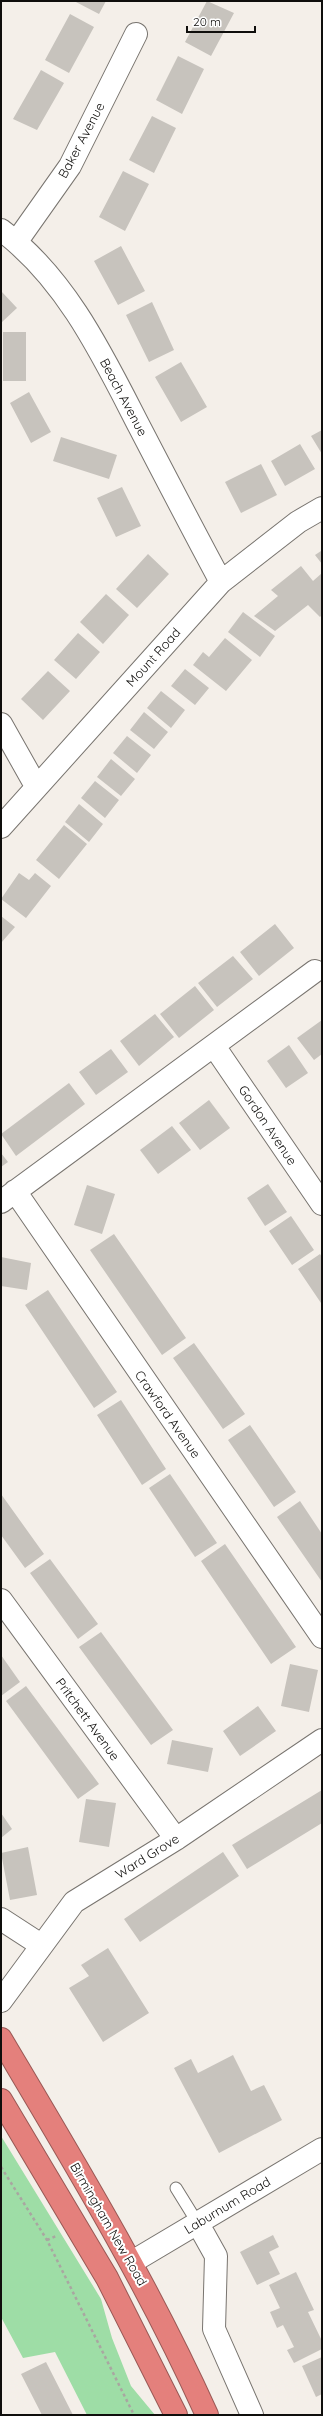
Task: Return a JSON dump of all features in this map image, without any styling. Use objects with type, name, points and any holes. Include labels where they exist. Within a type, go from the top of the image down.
[{"type":"highway","name":"Birmingham New Road","points":[[1,2039],[132,2262],[179,2353],[207,2415]]},
{"type":"highway","points":[[1,2100],[106,2278],[176,2415]]},
{"type":"highway","points":[[106,2278],[132,2262]]},
{"type":"street","name":"Baker Avenue","points":[[9,236],[70,166],[136,34]]},
{"type":"street","name":"Beach Avenue","points":[[9,236],[50,278],[93,338],[221,582]]},
{"type":"street","name":"Mount Road","points":[[1,827],[36,786],[221,582],[298,522],[322,508]]},
{"type":"street","points":[[1,724],[36,786]]},
{"type":"street","points":[[8,1196],[318,971]]},
{"type":"street","name":"Gordon Avenue","points":[[214,1046],[322,1204]]},
{"type":"street","name":"Crawford Avenue","points":[[8,1196],[322,1637]]},
{"type":"street","name":"Pritchett Avenue","points":[[1,1600],[176,1839]]},
{"type":"street","name":"Ward Grove","points":[[1,2001],[10,1991],[74,1902],[176,1839],[322,1740]]},
{"type":"street","points":[[1,1919],[41,1946]]},
{"type":"street","name":"Laburnum Road","points":[[132,2262],[322,2149]]},
{"type":"street","points":[[197,2222],[216,2256],[214,2329],[252,2415]]},
{"type":"lane","points":[[176,2188],[197,2222]]},
{"type":"path","points":[[1,2167],[50,2247],[134,2415]]},
{"type":"green space","points":[[1,2136],[101,2299],[112,2338],[131,2386],[155,2415],[87,2415],[55,2352],[23,2358],[1,2317]]},
{"type":"building","points":[[74,1],[106,1],[99,14]]},
{"type":"building","points":[[207,1],[234,13],[211,56],[185,42]]},
{"type":"building","points":[[70,14],[94,27],[69,73],[45,60]]},
{"type":"building","points":[[178,56],[204,69],[182,114],[156,100]]},
{"type":"building","points":[[41,70],[64,83],[37,130],[13,119]]},
{"type":"building","points":[[152,116],[176,128],[154,173],[129,160]]},
{"type":"building","points":[[123,171],[149,184],[125,231],[99,217]]},
{"type":"building","points":[[121,246],[145,291],[118,305],[94,261]]},
{"type":"building","points":[[1,291],[17,308],[2,322],[1,321]]},
{"type":"building","points":[[152,302],[174,350],[149,362],[126,315]]},
{"type":"building","points":[[3,332],[26,332],[26,381],[3,381]]},
{"type":"building","points":[[181,362],[207,407],[181,422],[155,377]]},
{"type":"building","points":[[29,392],[51,432],[31,443],[10,403]]},
{"type":"building","points":[[322,430],[322,454],[311,436]]},
{"type":"building","points":[[61,437],[117,455],[109,479],[53,461]]},
{"type":"building","points":[[300,444],[315,469],[285,486],[271,461]]},
{"type":"building","points":[[261,464],[277,495],[241,513],[225,482]]},
{"type":"building","points":[[122,487],[141,526],[116,537],[97,498]]},
{"type":"building","points":[[321,551],[322,552],[322,564],[315,555]]},
{"type":"building","points":[[148,554],[169,574],[137,608],[116,589]]},
{"type":"building","points":[[301,566],[313,581],[322,573],[322,615],[320,617],[308,605],[275,631],[254,616],[278,596],[271,590]]},
{"type":"building","points":[[106,594],[129,615],[103,644],[80,622]]},
{"type":"building","points":[[243,612],[275,636],[260,657],[228,632]]},
{"type":"building","points":[[78,633],[100,652],[76,679],[54,660]]},
{"type":"building","points":[[225,638],[252,660],[226,691],[193,665],[203,652],[209,657]]},
{"type":"building","points":[[185,669],[209,688],[195,705],[171,686]]},
{"type":"building","points":[[48,671],[70,691],[43,720],[21,699]]},
{"type":"building","points":[[161,691],[185,710],[171,728],[147,708]]},
{"type":"building","points":[[144,712],[168,732],[154,749],[130,730]]},
{"type":"building","points":[[127,736],[151,755],[137,773],[113,753]]},
{"type":"building","points":[[111,759],[135,779],[121,796],[97,777]]},
{"type":"building","points":[[95,781],[119,800],[105,818],[81,798]]},
{"type":"building","points":[[79,804],[103,824],[89,842],[65,822]]},
{"type":"building","points":[[64,825],[87,844],[59,879],[36,860]]},
{"type":"building","points":[[19,873],[29,880],[35,873],[51,886],[26,918],[1,899]]},
{"type":"building","points":[[1,916],[15,927],[1,943]]},
{"type":"building","points":[[275,924],[294,948],[259,976],[240,952]]},
{"type":"building","points":[[233,956],[253,979],[217,1007],[198,983]]},
{"type":"building","points":[[195,986],[214,1010],[179,1038],[160,1014]]},
{"type":"building","points":[[155,1014],[174,1037],[139,1066],[120,1041]]},
{"type":"building","points":[[322,1020],[322,1054],[314,1060],[297,1038]]},
{"type":"building","points":[[289,1045],[308,1073],[286,1088],[267,1061]]},
{"type":"building","points":[[111,1049],[128,1072],[96,1095],[79,1072]]},
{"type":"building","points":[[69,1083],[85,1104],[16,1156],[1,1134]]},
{"type":"building","points":[[209,1100],[230,1128],[200,1150],[179,1123]]},
{"type":"building","points":[[172,1126],[191,1150],[158,1174],[140,1150]]},
{"type":"building","points":[[1,1153],[8,1162],[1,1167]]},
{"type":"building","points":[[268,1184],[287,1212],[265,1226],[247,1198]]},
{"type":"building","points":[[87,1185],[115,1194],[102,1234],[74,1225]]},
{"type":"building","points":[[291,1216],[314,1250],[292,1265],[269,1231]]},
{"type":"building","points":[[114,1234],[186,1338],[162,1355],[90,1250]]},
{"type":"building","points":[[320,1254],[322,1257],[321,1303],[298,1269]]},
{"type":"building","points":[[1,1257],[31,1263],[27,1290],[1,1286]]},
{"type":"building","points":[[48,1290],[117,1392],[94,1408],[25,1305]]},
{"type":"building","points":[[194,1343],[245,1414],[223,1429],[173,1358]]},
{"type":"building","points":[[121,1400],[166,1469],[142,1485],[97,1415]]},
{"type":"building","points":[[250,1425],[296,1492],[274,1507],[228,1440]]},
{"type":"building","points":[[170,1474],[217,1543],[195,1557],[149,1488]]},
{"type":"building","points":[[1,1494],[44,1554],[25,1568],[1,1535]]},
{"type":"building","points":[[300,1501],[322,1534],[322,1582],[277,1517]]},
{"type":"building","points":[[225,1544],[296,1647],[271,1664],[201,1561]]},
{"type":"building","points":[[50,1559],[98,1624],[78,1639],[30,1573]]},
{"type":"building","points":[[101,1632],[173,1730],[151,1745],[79,1647]]},
{"type":"building","points":[[1,1655],[20,1682],[1,1696]]},
{"type":"building","points":[[290,1664],[318,1670],[309,1712],[281,1706]]},
{"type":"building","points":[[26,1686],[99,1784],[78,1799],[6,1701]]},
{"type":"building","points":[[258,1706],[276,1731],[240,1756],[223,1731]]},
{"type":"building","points":[[172,1740],[213,1748],[208,1772],[167,1764]]},
{"type":"building","points":[[322,1790],[322,1823],[247,1869],[232,1845]]},
{"type":"building","points":[[86,1799],[116,1803],[109,1847],[79,1842]]},
{"type":"building","points":[[1,1813],[12,1829],[1,1838]]},
{"type":"building","points":[[28,1847],[37,1895],[10,1900],[1,1853]]},
{"type":"building","points":[[223,1852],[239,1876],[140,1942],[124,1919]]},
{"type":"building","points":[[108,1948],[149,2013],[103,2042],[69,1988],[89,1976],[81,1965]]},
{"type":"building","points":[[233,2055],[251,2091],[264,2085],[282,2120],[219,2153],[174,2068],[191,2059],[198,2073]]},
{"type":"building","points":[[273,2235],[279,2247],[269,2252],[280,2274],[257,2285],[240,2252]]},
{"type":"building","points":[[296,2272],[314,2310],[308,2312],[322,2341],[322,2349],[294,2363],[287,2350],[294,2347],[283,2325],[277,2328],[270,2312],[280,2308],[269,2285]]},
{"type":"building","points":[[322,2357],[322,2394],[316,2397],[302,2366]]},
{"type":"building","points":[[46,2362],[73,2415],[42,2415],[21,2374]]}]
